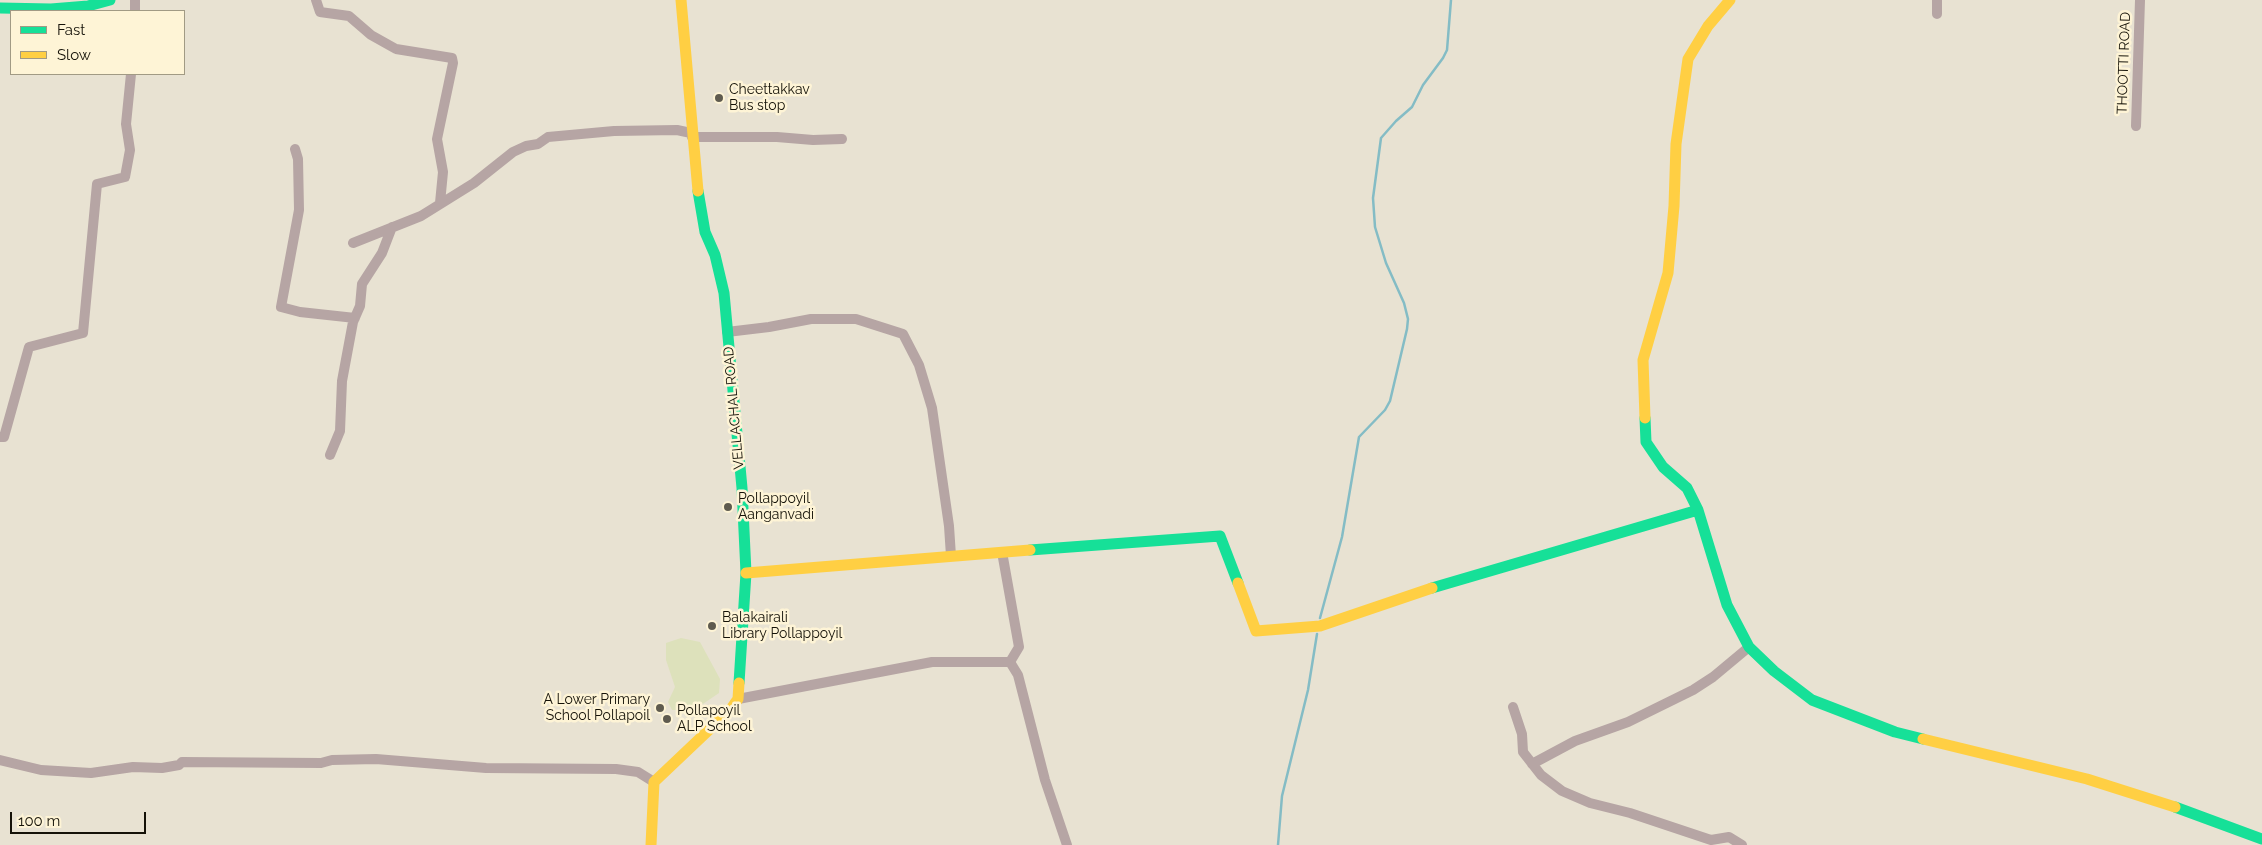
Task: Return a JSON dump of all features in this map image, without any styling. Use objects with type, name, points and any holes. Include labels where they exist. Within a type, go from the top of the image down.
[{"type":"street","points":[[0,8],[51,9],[88,6],[110,0]]},
{"type":"street","points":[[316,0],[320,12],[349,16],[371,35],[396,49],[452,58],[453,64],[437,139],[443,172],[440,203]]},
{"type":"street","name":"VELLACHAL ROAD","points":[[680,0],[692,135],[705,232],[715,255],[724,293],[742,488],[746,573],[738,699]]},
{"type":"street","points":[[1730,0],[1708,26],[1688,59],[1676,144],[1674,206],[1668,273],[1643,360],[1646,442],[1663,467],[1687,488],[1698,510],[1727,605],[1749,647],[1774,671],[1812,700],[1895,732],[2087,779],[2262,839]]},
{"type":"street","points":[[1937,0],[1937,14]]},
{"type":"street","name":"THOOTTI ROAD","points":[[2136,126],[2140,0]]},
{"type":"street","points":[[0,437],[4,437],[30,347],[84,333],[97,184],[125,177],[130,150],[126,124],[131,75]]},
{"type":"street","points":[[353,243],[421,216],[474,183],[513,152],[526,146],[538,144],[548,137],[614,131],[677,130],[692,135],[777,136],[813,140],[842,140]]},
{"type":"street","points":[[295,149],[298,159],[299,210],[281,307],[300,312],[354,318]]},
{"type":"street","points":[[330,455],[340,431],[342,381],[354,318],[360,306],[362,284],[382,253],[392,227]]},
{"type":"street","points":[[728,332],[770,327],[810,319],[856,319],[903,334],[920,365],[932,408],[949,526],[951,556]]},
{"type":"street","points":[[746,573],[1220,536],[1256,631],[1320,626],[1412,593],[1465,580],[1698,510]]},
{"type":"street","points":[[1002,552],[1019,647],[1010,662]]},
{"type":"street","points":[[1532,764],[1575,741],[1628,722],[1693,690],[1713,677],[1749,647]]},
{"type":"street","points":[[651,845],[654,782],[731,709],[738,699],[932,662],[1010,662]]},
{"type":"street","points":[[1010,662],[1018,675],[1045,780],[1067,845]]},
{"type":"street","points":[[1513,707],[1522,734],[1523,752],[1541,775],[1562,791],[1590,803],[1630,813],[1711,840],[1730,837],[1742,845]]},
{"type":"street","points":[[0,760],[41,770],[91,773],[134,767],[162,768],[179,766],[182,762],[321,764],[332,760],[376,760],[486,768],[616,769],[638,772],[654,782]]},
{"type":"green space","points":[[681,638],[700,642],[720,679],[719,693],[694,710],[672,710],[668,702],[675,687],[666,660],[666,643]]},
{"type":"waterway","points":[[1320,618],[1342,537],[1359,437],[1385,410],[1390,401],[1407,329],[1408,319],[1404,303],[1386,263],[1375,227],[1373,198],[1381,138],[1412,107],[1423,85],[1443,58],[1447,50],[1451,0]]},
{"type":"waterway","points":[[1278,845],[1282,796],[1308,690],[1317,634]]},
{"type":"traffic: fast","points":[[0,8],[51,9],[88,6],[110,0]]},
{"type":"traffic: fast","points":[[698,191],[705,232],[715,255],[724,293],[742,488],[746,573],[739,683]]},
{"type":"traffic: fast","points":[[1645,418],[1646,442],[1663,467],[1687,488],[1698,510],[1727,605],[1749,647],[1774,671],[1812,700],[1895,732],[1923,739]]},
{"type":"traffic: fast","points":[[1432,588],[1698,510]]},
{"type":"traffic: fast","points":[[1030,550],[1220,536],[1238,583]]},
{"type":"traffic: fast","points":[[2175,807],[2262,839]]},
{"type":"traffic: slow","points":[[681,0],[698,191]]},
{"type":"traffic: slow","points":[[1645,418],[1643,360],[1668,273],[1674,206],[1676,144],[1688,59],[1708,26],[1730,0]]},
{"type":"traffic: slow","points":[[746,573],[1030,550]]},
{"type":"traffic: slow","points":[[1238,583],[1256,631],[1320,626],[1432,588]]},
{"type":"traffic: slow","points":[[651,845],[654,782],[731,709],[738,699],[739,683]]},
{"type":"traffic: slow","points":[[1923,739],[2087,779],[2175,807]]},
{"type":"place","name":"Cheettakkav Bus stop","points":[[719,98]]},
{"type":"place","name":"Pollappoyil Aanganvadi","points":[[728,507]]},
{"type":"place","name":"Balakairali Library Pollappoyil","points":[[712,626]]},
{"type":"place","name":"A Lower Primary School Pollapoil","points":[[660,708]]},
{"type":"place","name":"Pollapoyil ALP School","points":[[667,719]]}]
